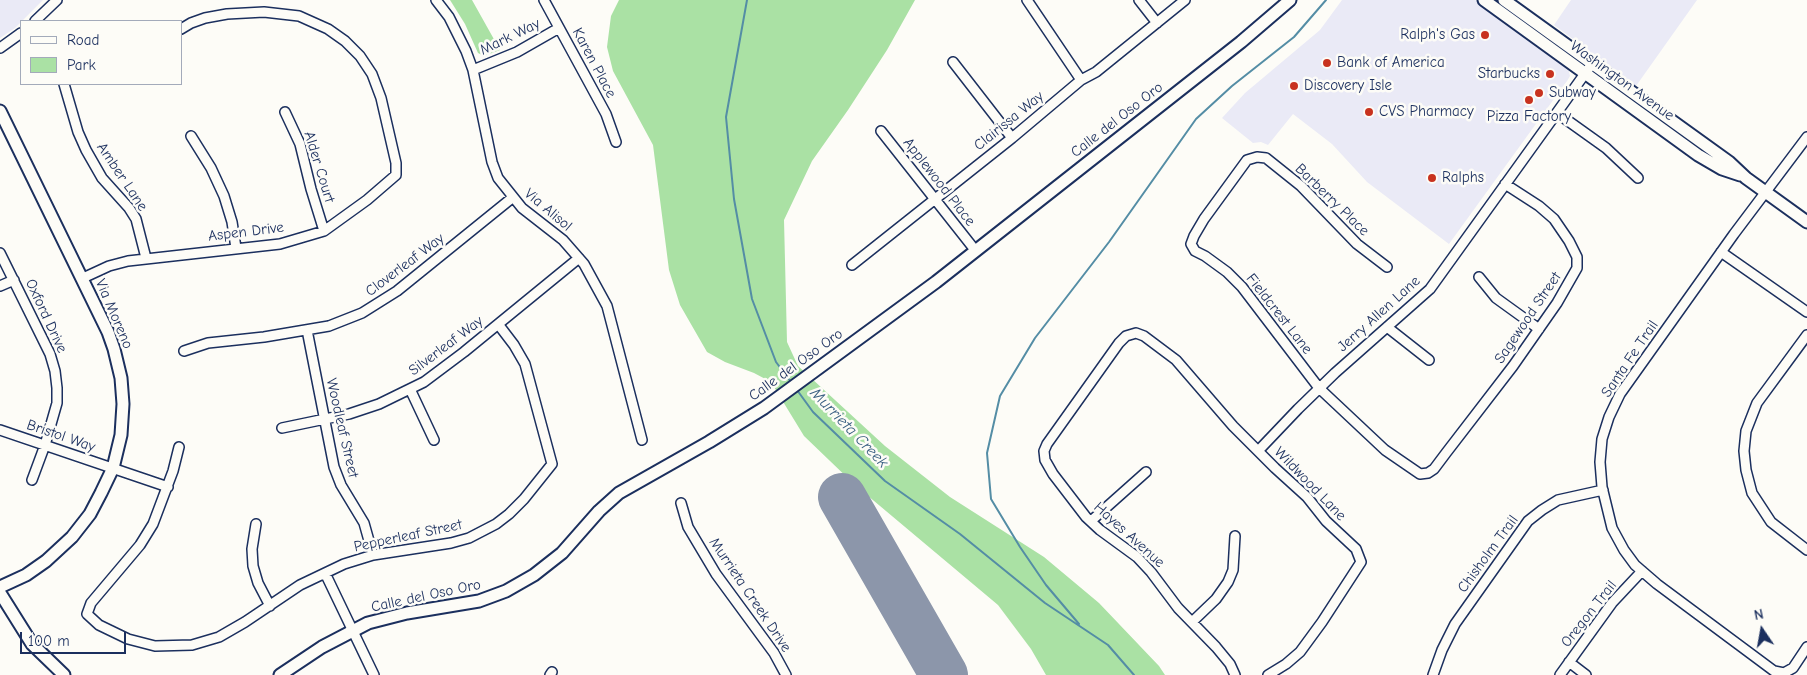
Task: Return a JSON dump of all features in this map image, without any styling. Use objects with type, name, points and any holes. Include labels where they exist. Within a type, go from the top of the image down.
[{"type":"main road","name":"Calle del Oso Oro","points":[[280,675],[322,647],[368,623],[406,613],[479,601],[512,588],[534,575],[562,553],[599,511],[619,493],[709,442],[764,408],[828,361],[975,250],[1241,42],[1290,0]]},
{"type":"main road","name":"Washington Avenue","points":[[1484,0],[1511,20],[1588,68],[1729,162],[1746,178],[1807,222]]},
{"type":"main road","name":"Washington Avenue","points":[[1496,0],[1502,4],[1508,3],[1557,38],[1588,68]]},
{"type":"main road","points":[[1511,20],[1524,21],[1548,37],[1557,38]]},
{"type":"main road","name":"Via Moreno","points":[[0,111],[108,332],[121,378],[122,417],[113,468],[102,494],[90,514],[72,537],[46,562],[0,588]]},
{"type":"main road","points":[[0,593],[32,644],[64,675]]},
{"type":"street","points":[[36,20],[57,0]]},
{"type":"street","name":"Via Alisol","points":[[436,0],[449,17],[466,51],[472,70],[492,162],[498,178],[512,198],[522,208],[563,240],[579,258],[607,306],[642,440]]},
{"type":"street","name":"Karen Place","points":[[544,0],[606,114],[616,142]]},
{"type":"street","points":[[1027,0],[1081,80]]},
{"type":"street","points":[[1139,0],[1157,23]]},
{"type":"street","name":"Clairissa Way","points":[[852,265],[1012,138],[1081,80],[1096,72],[1185,0]]},
{"type":"street","name":"Aspen Drive","points":[[83,278],[109,266],[146,258],[280,244],[324,231],[367,200],[396,175],[396,163],[381,98],[372,74],[360,56],[345,41],[328,29],[299,16],[264,12],[227,14],[205,18],[182,28]]},
{"type":"street","name":"Mark Way","points":[[472,70],[517,52],[559,28]]},
{"type":"street","points":[[0,48],[20,34]]},
{"type":"street","points":[[953,62],[1012,138]]},
{"type":"street","name":"Jerry Allen Lane","points":[[1258,451],[1319,388],[1430,289],[1588,68]]},
{"type":"street","name":"Amber Lane","points":[[64,85],[78,132],[86,150],[102,178],[125,203],[136,219],[146,258]]},
{"type":"street","name":"Alder Court","points":[[285,112],[300,144],[311,190],[324,231]]},
{"type":"street","points":[[1556,113],[1606,148],[1638,178]]},
{"type":"street","name":"Applewood Place","points":[[881,131],[975,250]]},
{"type":"street","points":[[191,136],[211,168],[224,196],[232,222],[236,248]]},
{"type":"street","name":"Santa Fe Trail","points":[[1807,137],[1620,394],[1602,439],[1600,462],[1603,490],[1612,528],[1635,565],[1657,584],[1774,671],[1784,673],[1793,668],[1807,648]]},
{"type":"street","name":"Barberry Place","points":[[1256,157],[1266,158],[1301,186],[1357,244],[1387,267]]},
{"type":"street","name":"Fieldcrest Lane","points":[[1256,157],[1247,160],[1201,225],[1191,244],[1195,251],[1220,267],[1242,287],[1319,388],[1385,450],[1407,467],[1420,474],[1428,473]]},
{"type":"street","name":"Sagewood Street","points":[[1428,473],[1446,453],[1513,366],[1557,303],[1577,268],[1578,257],[1554,219],[1539,206],[1505,184]]},
{"type":"street","name":"Cloverleaf Way","points":[[184,351],[208,343],[264,337],[330,326],[362,313],[383,301],[418,275],[512,198]]},
{"type":"street","points":[[1722,252],[1807,312]]},
{"type":"street","name":"Oxford Drive","points":[[0,253],[50,354],[55,371],[57,403],[45,446],[32,480]]},
{"type":"street","name":"Silverleaf Way","points":[[282,428],[379,404],[410,389],[437,373],[579,258]]},
{"type":"street","points":[[1479,277],[1496,298],[1539,329]]},
{"type":"street","points":[[0,286],[14,280]]},
{"type":"street","name":"Pepperleaf Street","points":[[168,487],[153,524],[140,545],[91,603],[87,614],[100,625],[128,639],[156,646],[181,646],[206,642],[218,637],[270,606],[295,588],[324,573],[373,555],[451,543],[481,533],[509,514],[524,499],[552,464],[525,364],[514,345],[498,324]]},
{"type":"street","points":[[1387,327],[1429,360]]},
{"type":"street","name":"Woodleaf Street","points":[[307,330],[336,476],[364,522],[373,555]]},
{"type":"street","name":"Wildwood Lane","points":[[1126,336],[1136,333],[1144,336],[1176,360],[1233,426],[1307,497],[1326,520],[1356,549],[1361,562],[1322,622],[1300,652],[1286,664],[1268,675]]},
{"type":"street","points":[[1807,335],[1757,403],[1746,431],[1744,451],[1746,470],[1752,493],[1771,522],[1807,550]]},
{"type":"street","name":"Hayes Avenue","points":[[1126,336],[1053,434],[1044,451],[1045,460],[1053,474],[1091,521],[1136,557],[1160,583],[1178,608],[1216,647],[1230,664],[1235,675]]},
{"type":"street","points":[[410,389],[434,440]]},
{"type":"street","name":"Bristol Way","points":[[0,430],[168,487]]},
{"type":"street","points":[[168,487],[179,447]]},
{"type":"street","points":[[1091,521],[1146,472]]},
{"type":"street","name":"Chisholm Trail","points":[[1433,675],[1442,650],[1455,624],[1528,521],[1558,500],[1603,490]]},
{"type":"street","name":"Murrieta Creek Drive","points":[[681,503],[688,527],[716,574],[774,653],[786,675]]},
{"type":"street","points":[[256,524],[252,549],[253,566],[258,583],[270,606]]},
{"type":"street","points":[[1192,622],[1216,599],[1228,582],[1232,570],[1235,536]]},
{"type":"street","name":"Oregon Trail","points":[[1560,675],[1612,604],[1642,571]]},
{"type":"street","points":[[324,573],[374,675]]},
{"type":"street","points":[[1568,662],[1586,675]]},
{"type":"shaded area","points":[[0,0],[43,0],[23,20],[20,20],[20,23],[15,28],[0,38]]},
{"type":"shaded area","points":[[1342,0],[1475,0],[1564,63],[1568,68],[1570,76],[1567,81],[1449,244],[1367,182],[1332,144],[1293,114],[1268,145],[1261,142],[1253,143],[1222,118],[1245,93],[1320,30]]},
{"type":"shaded area","points":[[1571,0],[1697,0],[1636,86],[1554,25]]},
{"type":"green space","points":[[450,0],[472,0],[500,50],[484,56],[478,53],[465,24]]},
{"type":"green space","points":[[619,0],[915,0],[887,50],[812,161],[784,220],[787,342],[798,366],[885,446],[950,497],[1044,557],[1099,603],[1159,666],[1165,675],[1046,675],[1031,649],[998,605],[855,485],[804,436],[771,382],[707,352],[680,305],[669,270],[653,145],[613,71],[607,47],[611,16]]},
{"type":"waterway","name":"Murrieta Creek","points":[[747,0],[726,117],[734,199],[752,299],[776,362],[791,382]]},
{"type":"waterway","points":[[1079,624],[1046,585],[991,499],[987,453],[1000,396],[1035,338],[1109,242],[1196,119],[1232,86],[1294,37],[1326,0]]},
{"type":"waterway","name":"Murrieta Creek","points":[[797,390],[813,412],[885,481],[960,534],[1045,603],[1108,645],[1134,675]]},
{"type":"runway","points":[[842,497],[944,675]]},
{"type":"place","name":"Ralph's Gas","points":[[1485,35]]},
{"type":"place","name":"Bank of America","points":[[1327,63]]},
{"type":"place","name":"Starbucks","points":[[1550,74]]},
{"type":"place","name":"Discovery Isle","points":[[1294,86]]},
{"type":"place","name":"Subway","points":[[1539,93]]},
{"type":"place","name":"Pizza Factory","points":[[1529,100]]},
{"type":"place","name":"CVS Pharmacy","points":[[1369,112]]},
{"type":"place","name":"Ralphs","points":[[1432,178]]}]
